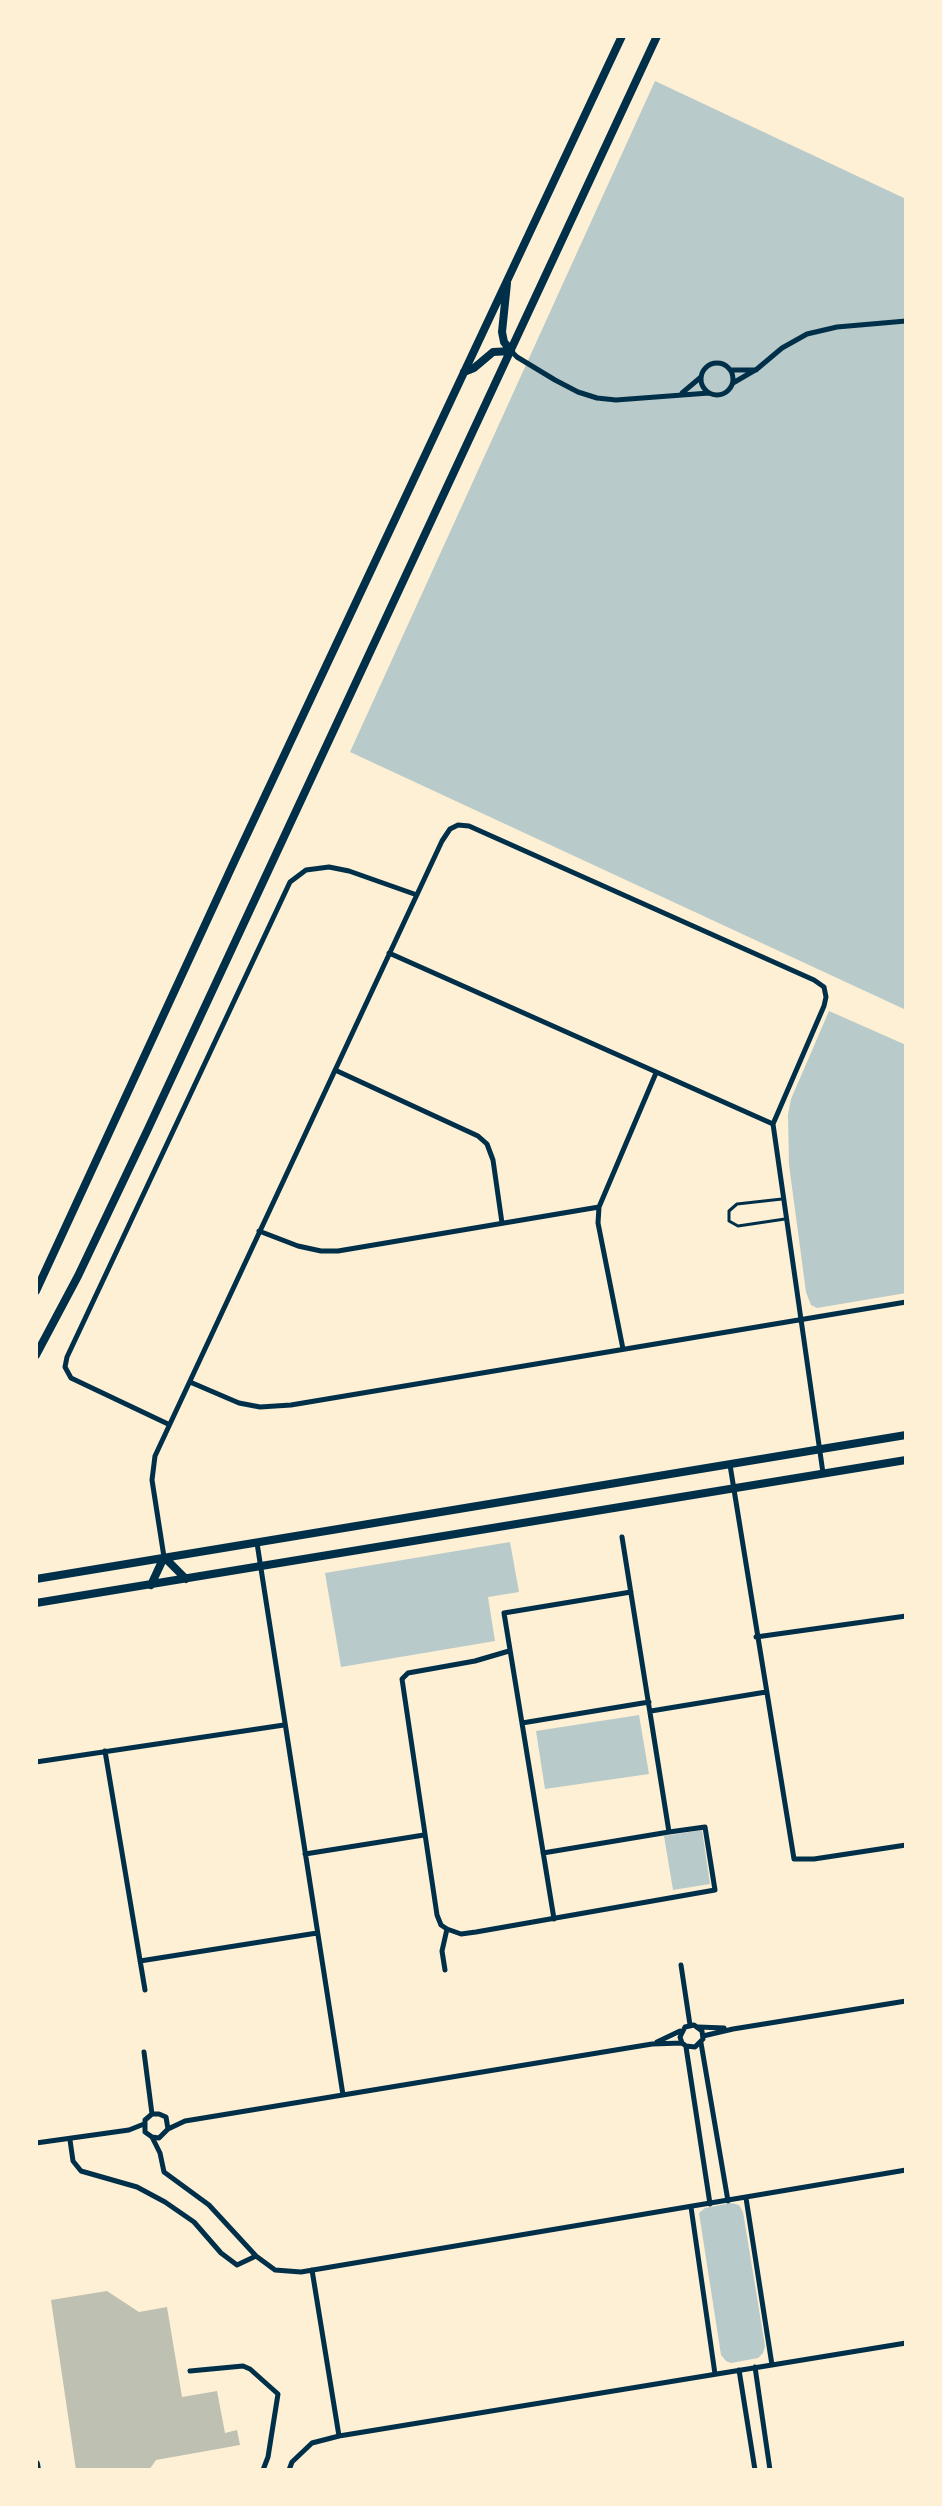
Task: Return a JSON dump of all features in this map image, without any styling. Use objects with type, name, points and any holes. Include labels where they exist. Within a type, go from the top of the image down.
[{"type":"highway","points":[[36,1291],[622,36]]},
{"type":"highway","points":[[36,1355],[38,1343],[98,1234],[657,36]]},
{"type":"highway","points":[[507,282],[502,332],[504,342],[511,351]]},
{"type":"highway","points":[[464,373],[493,352],[511,351]]},
{"type":"highway","points":[[36,1579],[906,1435]]},
{"type":"highway","points":[[36,1603],[906,1460]]},
{"type":"highway","points":[[164,1557],[186,1579]]},
{"type":"highway","points":[[151,1585],[164,1557]]},
{"type":"street","points":[[511,351],[555,380],[597,398],[616,400],[723,394],[733,383],[807,334],[837,327],[906,321]]},
{"type":"street","points":[[681,394],[713,364],[723,364],[731,370],[757,369]]},
{"type":"street","points":[[731,370],[733,383]]},
{"type":"street","points":[[701,377],[709,393]]},
{"type":"street","points":[[164,1557],[152,1480],[155,1456],[442,841],[450,829],[458,825],[469,826],[824,987],[826,997],[773,1124],[823,1474]]},
{"type":"street","points":[[168,1424],[71,1378],[65,1367],[67,1357],[290,882],[306,870],[329,867],[417,895]]},
{"type":"street","points":[[389,953],[773,1124]]},
{"type":"street","points":[[335,1070],[478,1136],[487,1144],[493,1160],[502,1223]]},
{"type":"street","points":[[623,1349],[598,1223],[599,1207],[656,1073]]},
{"type":"street","points":[[259,1231],[298,1246],[338,1251],[599,1207]]},
{"type":"street","points":[[190,1382],[239,1403],[260,1407],[291,1405],[906,1302]]},
{"type":"street","points":[[730,1465],[794,1859],[814,1859],[906,1845]]},
{"type":"street","points":[[622,1537],[669,1832]]},
{"type":"street","points":[[257,1543],[343,2095]]},
{"type":"street","points":[[554,1919],[504,1613],[631,1592]]},
{"type":"street","points":[[756,1637],[906,1617]]},
{"type":"street","points":[[509,1651],[475,1661],[408,1673],[402,1679],[438,1921],[447,1929],[461,1934],[715,1890],[705,1827],[543,1853]]},
{"type":"street","points":[[651,1711],[766,1692]]},
{"type":"street","points":[[522,1723],[649,1702]]},
{"type":"street","points":[[36,1762],[285,1725]]},
{"type":"street","points":[[105,1751],[145,1990]]},
{"type":"street","points":[[305,1854],[424,1835]]},
{"type":"street","points":[[445,1970],[442,1951],[447,1929]]},
{"type":"street","points":[[140,1961],[317,1933]]},
{"type":"street","points":[[681,1965],[690,2025]]},
{"type":"street","points":[[160,2153],[162,2136],[168,2129],[185,2121],[652,2044],[695,2047],[702,2039],[733,2029],[906,2001]]},
{"type":"street","points":[[652,2044],[690,2025],[733,2029]]},
{"type":"street","points":[[698,2027],[728,2201]]},
{"type":"street","points":[[681,2031],[710,2204]]},
{"type":"street","points":[[36,2143],[129,2130],[144,2124],[152,2114],[144,2052]]},
{"type":"street","points":[[152,2114],[185,2121]]},
{"type":"street","points":[[166,2117],[168,2129]]},
{"type":"street","points":[[144,2124],[145,2132]]},
{"type":"street","points":[[129,2130],[145,2132],[152,2137],[164,2172],[209,2205],[256,2256],[275,2270],[301,2272],[906,2170]]},
{"type":"street","points":[[152,2137],[162,2136]]},
{"type":"street","points":[[70,2140],[73,2161],[81,2171],[137,2187],[165,2202],[194,2222],[221,2253],[237,2265],[256,2256]]},
{"type":"street","points":[[746,2198],[772,2365]]},
{"type":"street","points":[[691,2207],[715,2374]]},
{"type":"street","points":[[312,2270],[339,2436]]},
{"type":"street","points":[[289,2470],[292,2462],[312,2443],[339,2436],[906,2343]]},
{"type":"street","points":[[190,2371],[243,2366],[278,2394],[263,2470]]},
{"type":"street","points":[[755,2367],[770,2470]]},
{"type":"street","points":[[739,2370],[755,2470]]},
{"type":"lane","points":[[782,1199],[737,1204],[729,1211],[729,1221],[738,1226],[785,1219]]},
{"type":"shaded area","points":[[655,81],[906,199],[906,1010],[350,752]]},
{"type":"shaded area","points":[[829,1011],[906,1045],[906,1293],[817,1308],[811,1305],[806,1292],[789,1165],[788,1115],[791,1099]]},
{"type":"shaded area","points":[[510,1542],[519,1592],[488,1597],[495,1641],[341,1667],[325,1573]]},
{"type":"shaded area","points":[[639,1715],[649,1774],[545,1789],[536,1731]]},
{"type":"shaded area","points":[[702,1830],[710,1884],[673,1890],[664,1836]]},
{"type":"shaded area","points":[[731,2203],[739,2205],[743,2212],[765,2346],[758,2358],[731,2363],[721,2355],[699,2213],[705,2208]]},
{"type":"building","points":[[107,2291],[139,2312],[167,2307],[182,2397],[217,2391],[225,2433],[237,2430],[240,2445],[156,2460],[149,2470],[76,2470],[51,2300]]}]
